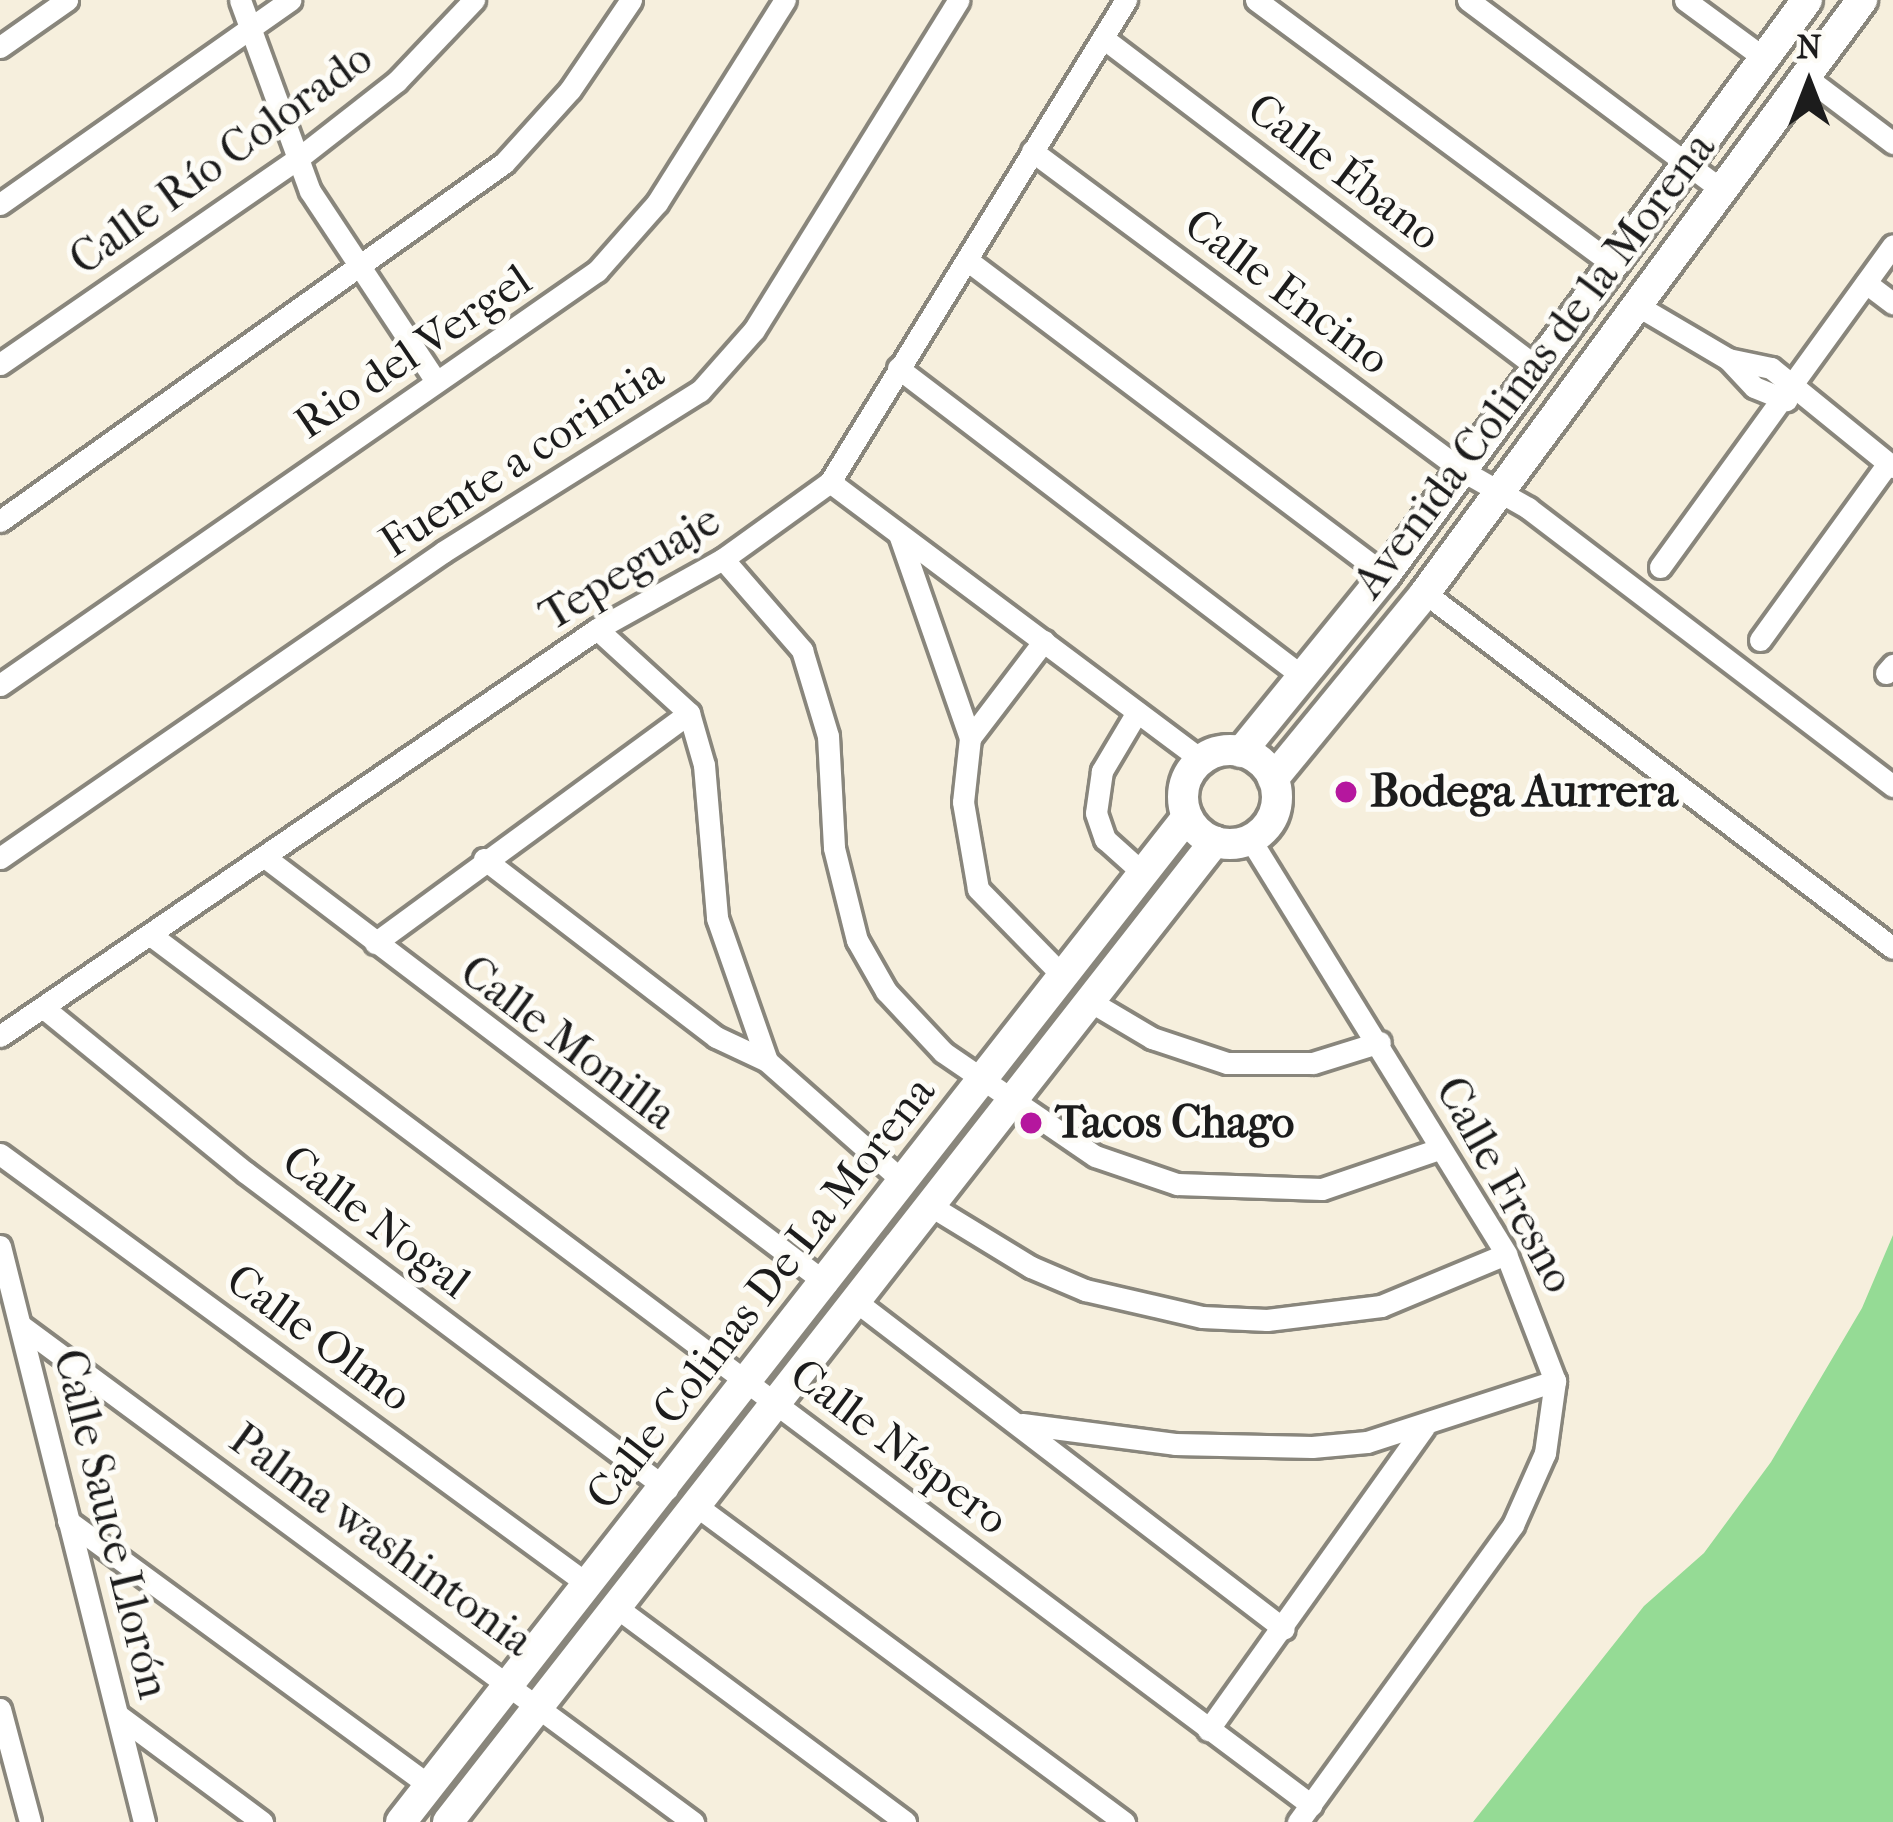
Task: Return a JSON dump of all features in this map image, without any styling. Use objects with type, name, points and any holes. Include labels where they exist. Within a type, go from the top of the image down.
[{"type":"street","points":[[0,47],[67,0]]},
{"type":"street","points":[[240,0],[296,160],[360,272],[435,380]]},
{"type":"street","points":[[0,204],[290,0]]},
{"type":"street","name":"Calle Río Colorado","points":[[0,364],[296,160],[397,82],[474,0]]},
{"type":"street","points":[[0,521],[360,272],[505,163],[570,90],[631,0]]},
{"type":"street","name":"Rio del Vergel","points":[[0,685],[435,380],[560,301],[627,240],[784,0]]},
{"type":"street","name":"Fuente a corintia","points":[[0,858],[443,552],[700,391],[754,330],[959,0]]},
{"type":"street","name":"Tepeguaje","points":[[0,1036],[597,629],[723,559],[830,482],[1126,0]]},
{"type":"street","points":[[1256,0],[1614,265]]},
{"type":"street","points":[[1468,0],[1719,188]]},
{"type":"street","points":[[1685,0],[1764,58]]},
{"type":"street","name":"Avenida Colinas de la Morena","points":[[1241,752],[1385,575],[1807,0]]},
{"type":"street","name":"Avenida Colinas de la Morena","points":[[1273,779],[1425,593],[1633,303],[1862,0]]},
{"type":"street","name":"Calle Ébano","points":[[1103,38],[1539,369]]},
{"type":"street","points":[[1807,78],[1893,143]]},
{"type":"street","name":"Calle Encino","points":[[1032,151],[1893,786]]},
{"type":"street","points":[[1660,567],[1776,400],[1796,390],[1893,245]]},
{"type":"street","points":[[967,260],[1385,575]]},
{"type":"street","points":[[1866,284],[1893,303]]},
{"type":"street","points":[[1633,303],[1728,359],[1740,378],[1776,400]]},
{"type":"street","points":[[1728,359],[1751,360],[1891,465],[1760,640]]},
{"type":"street","points":[[898,368],[1302,676]]},
{"type":"street","points":[[830,482],[1201,760],[1241,752],[1273,779],[1276,807],[1250,839],[1215,841],[1187,817],[1183,793],[1201,760]]},
{"type":"street","points":[[900,537],[970,738],[963,802],[978,890],[1062,975]]},
{"type":"street","points":[[723,559],[778,613],[819,693],[834,848],[856,940],[914,1026],[1012,1102],[1095,1156],[1224,1191],[1322,1189],[1438,1149]]},
{"type":"street","points":[[1425,593],[1893,948]]},
{"type":"street","points":[[597,629],[689,713],[704,764],[718,918],[766,1061]]},
{"type":"street","points":[[970,738],[1044,641]]},
{"type":"street","points":[[1137,712],[1102,771],[1096,813],[1105,838],[1144,874]]},
{"type":"street","points":[[375,943],[689,713]]},
{"type":"street","name":"Calle Colinas De La Morena","points":[[401,1822],[751,1384],[1187,817]]},
{"type":"street","name":"Calle Fresno","points":[[1250,839],[1380,1042],[1438,1149],[1506,1254],[1555,1381],[1545,1453],[1513,1525],[1304,1814]]},
{"type":"street","name":"Calle Colinas De La Morena","points":[[460,1818],[539,1706],[779,1405],[1215,841]]},
{"type":"street","name":"Calle Monilla","points":[[266,858],[827,1284]]},
{"type":"street","points":[[484,859],[716,1037],[766,1061],[904,1182]]},
{"type":"street","name":"Calle Níspero","points":[[152,935],[1208,1730],[1304,1814]]},
{"type":"street","points":[[1093,1003],[1152,1038],[1227,1064],[1312,1063],[1380,1042]]},
{"type":"street","name":"Calle Nogal","points":[[45,1009],[245,1172],[667,1489]]},
{"type":"street","name":"Calle Olmo","points":[[0,1154],[590,1586]]},
{"type":"street","points":[[932,1206],[1031,1268],[1105,1295],[1202,1317],[1267,1320],[1382,1306],[1506,1254]]},
{"type":"street","name":"Calle Sauce Llorón","points":[[0,1246],[144,1822]]},
{"type":"street","points":[[858,1303],[1284,1629]]},
{"type":"street","name":"Palma washintonia","points":[[20,1325],[693,1822]]},
{"type":"street","points":[[1022,1424],[1247,1448],[1367,1442],[1555,1381]]},
{"type":"street","points":[[1208,1730],[1424,1427]]},
{"type":"street","points":[[698,1507],[1124,1822]]},
{"type":"street","points":[[68,1521],[430,1786]]},
{"type":"street","points":[[616,1607],[905,1822]]},
{"type":"street","points":[[0,1709],[30,1822]]},
{"type":"street","points":[[119,1716],[262,1822]]},
{"type":"green space","points":[[1893,1235],[1893,1822],[1473,1822],[1644,1606],[1704,1553],[1771,1462],[1862,1308]]},
{"type":"place","name":"Bodega Aurrera","points":[[1346,792]]},
{"type":"place","name":"Tacos Chago","points":[[1031,1123]]}]
